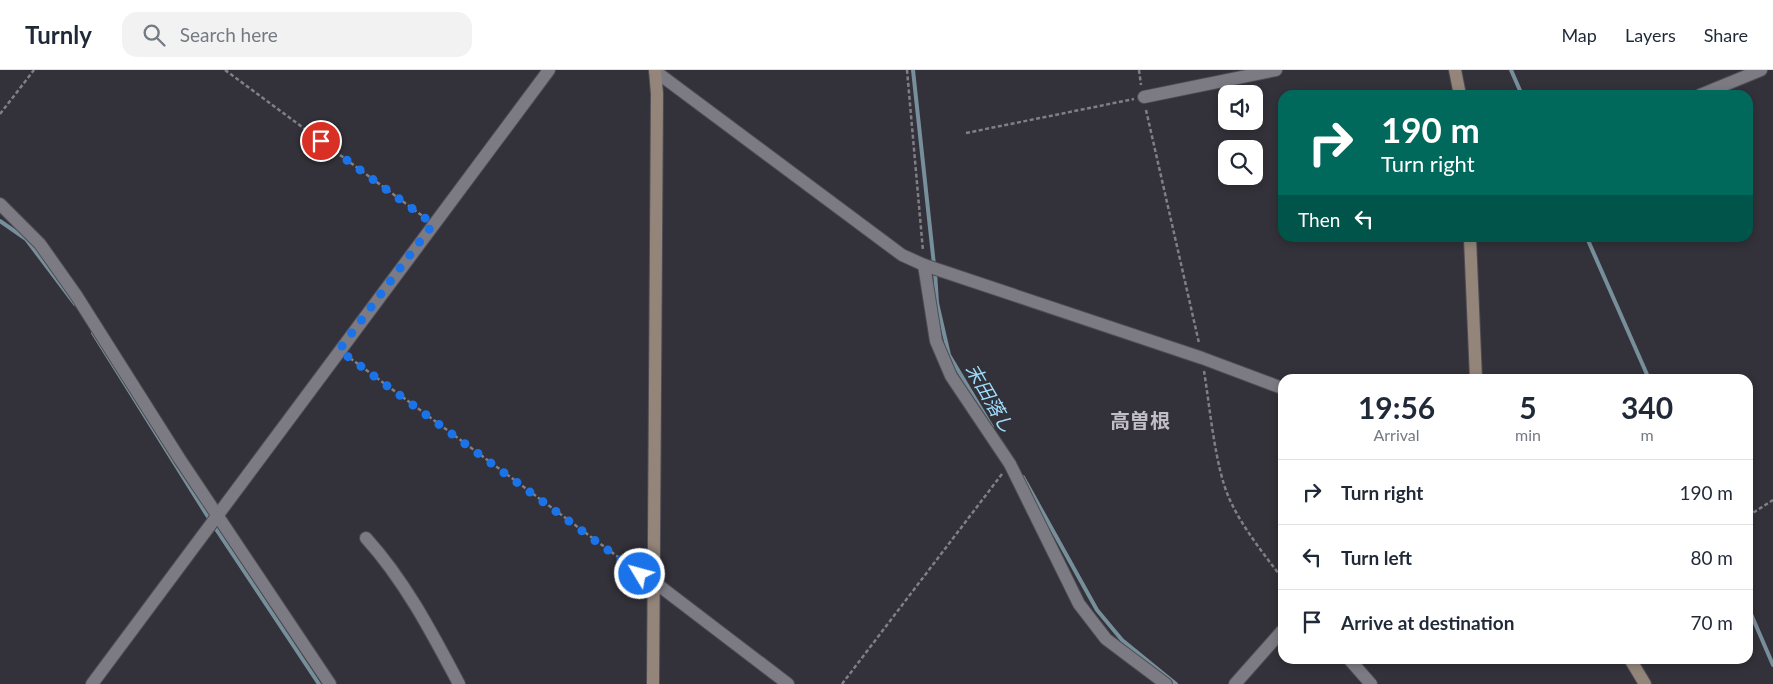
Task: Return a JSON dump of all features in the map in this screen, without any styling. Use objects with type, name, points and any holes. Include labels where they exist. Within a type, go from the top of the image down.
[{"type":"street","points":[[92,684],[549,70]]},
{"type":"street","points":[[1144,97],[1276,70]]},
{"type":"street","points":[[1455,70],[1459,90]]},
{"type":"street","points":[[1712,90],[1762,70]]},
{"type":"street","points":[[655,71],[902,256],[1202,358],[1278,386]]},
{"type":"street","points":[[653,684],[655,71]]},
{"type":"street","points":[[0,204],[40,244],[76,295],[179,458],[330,684]]},
{"type":"street","points":[[1470,242],[1476,374]]},
{"type":"street","points":[[924,265],[936,340],[951,376],[1010,464],[1079,604],[1094,626],[1106,639],[1166,684]]},
{"type":"street","points":[[366,538],[388,562],[430,630],[459,684]]},
{"type":"street","points":[[653,581],[788,684]]},
{"type":"street","points":[[1235,684],[1278,636]]},
{"type":"street","points":[[1353,664],[1371,684]]},
{"type":"street","points":[[1633,664],[1645,684]]},
{"type":"path","points":[[0,114],[34,70]]},
{"type":"path","points":[[225,70],[433,224]]},
{"type":"path","points":[[907,70],[924,265]]},
{"type":"path","points":[[1139,70],[1165,201],[1202,358],[1222,479],[1229,499],[1254,541],[1278,573]]},
{"type":"path","points":[[966,133],[1144,97]]},
{"type":"path","points":[[339,350],[632,568],[653,581]]},
{"type":"path","points":[[842,684],[1010,464]]},
{"type":"path","points":[[1753,513],[1773,500]]},
{"type":"waterway","name":"末田落し","points":[[913,70],[934,265]]},
{"type":"waterway","points":[[1511,70],[1520,90]]},
{"type":"waterway","points":[[0,221],[26,239],[75,304]]},
{"type":"waterway","points":[[1589,242],[1647,374]]},
{"type":"waterway","name":"末田落し","points":[[935,272],[937,303],[949,355],[992,427]]},
{"type":"waterway","points":[[93,333],[210,520]]},
{"type":"waterway","name":"末田落し","points":[[1023,477],[1097,610],[1122,640],[1176,684]]},
{"type":"waterway","points":[[214,526],[319,684]]},
{"type":"waterway","points":[[1753,619],[1773,665]]},
{"type":"district","name":"高曽根","points":[[1140,421]]},
{"type":"route","points":[[321,141],[433,224],[339,350],[640,574]]}]
